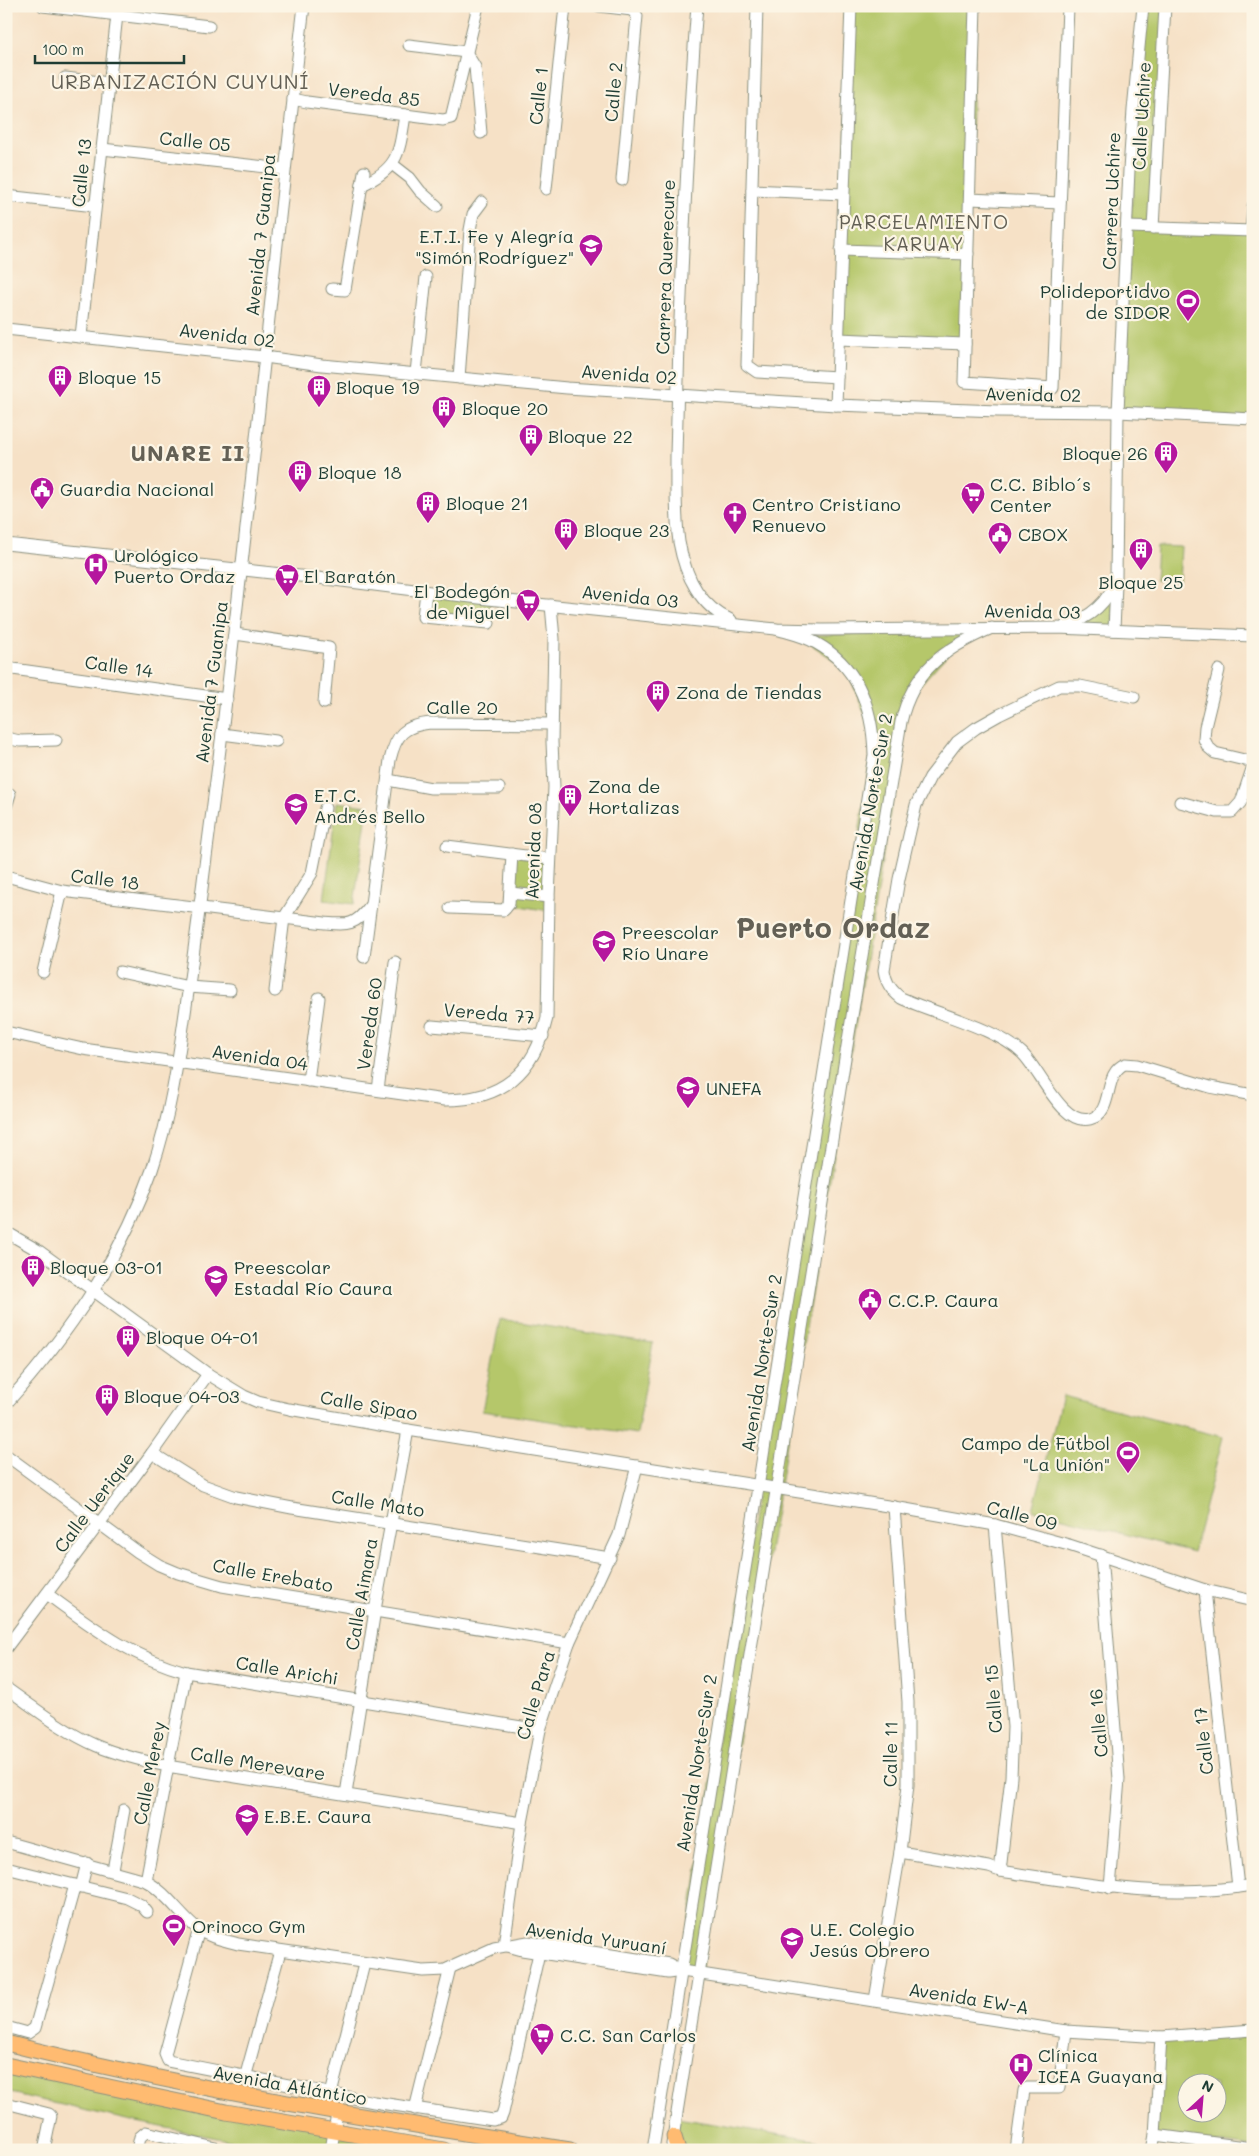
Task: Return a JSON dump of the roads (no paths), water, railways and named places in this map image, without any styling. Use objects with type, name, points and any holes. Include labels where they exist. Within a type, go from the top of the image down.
[{"type":"main road","name":"Avenida Atlántico","points":[[6,2043],[165,2080],[337,2113],[570,2150]]},
{"type":"main road","points":[[6,2065],[189,2105],[444,2150]]},
{"type":"street","points":[[43,6],[209,26]]},
{"type":"street","name":"Avenida 7 Guanipa","points":[[6,1404],[56,1344],[94,1291],[130,1223],[152,1170],[164,1128],[178,1063],[235,634],[284,169],[304,6]]},
{"type":"street","points":[[478,6],[466,52],[475,67],[480,133]]},
{"type":"street","name":"Calle 1","points":[[546,189],[565,6]]},
{"type":"street","name":"Calle 2","points":[[600,6],[632,10],[637,16],[622,180]]},
{"type":"street","name":"Carrera Querecure","points":[[697,6],[686,168],[677,395],[677,520],[679,543],[685,564],[699,595],[711,609],[721,616],[740,624]]},
{"type":"street","points":[[757,6],[747,365],[757,372],[837,377]]},
{"type":"street","points":[[836,405],[851,6]]},
{"type":"street","points":[[975,6],[964,382],[1053,388],[1068,7]]},
{"type":"street","name":"Carrera Uchire","points":[[1114,630],[1118,412],[1132,110],[1143,6]]},
{"type":"street","name":"Calle Uchire","points":[[1153,228],[1165,6]]},
{"type":"street","name":"Calle 13","points":[[81,336],[117,15]]},
{"type":"street","points":[[409,44],[466,52]]},
{"type":"street","name":"Vereda 85","points":[[293,99],[443,120],[452,118],[466,52]]},
{"type":"street","points":[[65,78],[109,83]]},
{"type":"street","points":[[362,185],[385,173],[392,164],[401,141],[405,115]]},
{"type":"street","name":"Calle 05","points":[[102,148],[284,169]]},
{"type":"street","points":[[392,164],[410,178],[420,191],[437,206]]},
{"type":"street","points":[[332,289],[345,290],[364,172]]},
{"type":"street","points":[[752,190],[843,194]]},
{"type":"street","points":[[6,196],[95,206]]},
{"type":"street","points":[[970,200],[1060,204]]},
{"type":"street","points":[[458,378],[470,230],[473,214],[482,202]]},
{"type":"street","points":[[1128,227],[1252,231],[1253,206]]},
{"type":"street","points":[[841,250],[968,254]]},
{"type":"street","points":[[416,373],[426,277]]},
{"type":"street","name":"Avenida 02","points":[[6,329],[499,383],[836,405],[998,411],[1118,412],[1253,419]]},
{"type":"street","points":[[838,339],[965,344]]},
{"type":"street","name":"Avenida 03","points":[[6,544],[426,592],[776,629],[1057,628],[1253,636]]},
{"type":"street","name":"Carrera Uchire","points":[[1057,628],[1077,621],[1100,606],[1113,588],[1116,578]]},
{"type":"street","points":[[426,592],[424,617],[489,624]]},
{"type":"street","name":"Avenida 08","points":[[507,1084],[529,1064],[543,1036],[547,1018],[550,859],[554,787],[552,724],[554,639],[551,605]]},
{"type":"street","name":"Avenida Norte-Sur 2","points":[[674,2145],[776,1488],[902,715],[915,685],[931,664],[957,644],[992,628]]},
{"type":"street","name":"Avenida Norte-Sur 2","points":[[653,2150],[712,1770],[760,1486],[874,755],[873,728],[868,707],[862,691],[847,669],[816,643],[776,629]]},
{"type":"street","points":[[235,634],[329,648],[324,704]]},
{"type":"street","name":"Calle 14","points":[[6,668],[226,699]]},
{"type":"street","points":[[1219,670],[1205,727],[1204,739],[1208,747],[1215,753],[1253,762]]},
{"type":"street","points":[[1134,696],[1080,686],[1059,686],[999,715],[976,728],[957,742],[930,777],[916,805],[899,879],[884,970],[885,976],[890,988],[901,998],[996,1036],[1014,1046],[1035,1068],[1061,1108],[1079,1118],[1089,1119],[1101,1111],[1115,1071],[1125,1064],[1165,1073],[1223,1091],[1253,1094]]},
{"type":"street","name":"Calle 20","points":[[364,957],[390,760],[394,744],[406,729],[417,724],[552,724]]},
{"type":"street","points":[[222,734],[276,741]]},
{"type":"street","points":[[6,738],[20,741],[56,740]]},
{"type":"street","points":[[1180,802],[1216,812],[1232,812],[1241,802],[1253,766]]},
{"type":"street","points":[[388,780],[430,788],[499,788]]},
{"type":"street","points":[[6,807],[10,794]]},
{"type":"street","points":[[275,991],[284,918],[312,873],[325,808]]},
{"type":"street","points":[[447,846],[550,859]]},
{"type":"street","points":[[450,908],[504,910],[510,898],[512,854]]},
{"type":"street","name":"Calle 18","points":[[6,876],[62,891],[200,908]]},
{"type":"street","points":[[43,972],[62,891]]},
{"type":"street","points":[[510,898],[549,898]]},
{"type":"street","points":[[200,908],[348,925],[362,916],[370,906]]},
{"type":"street","name":"Vereda 60","points":[[378,1090],[395,962]]},
{"type":"street","points":[[120,972],[189,987],[230,990]]},
{"type":"street","points":[[308,1081],[319,998]]},
{"type":"street","name":"Vereda 77","points":[[432,1026],[543,1036]]},
{"type":"street","name":"Avenida 04","points":[[6,1032],[72,1047],[445,1100],[464,1100],[494,1091],[507,1084]]},
{"type":"street","name":"Calle Sipao","points":[[7,1232],[39,1251],[208,1374],[258,1402],[408,1430],[776,1488]]},
{"type":"street","name":"Calle Uerique","points":[[6,1648],[152,1453],[208,1374]]},
{"type":"street","name":"Calle Aimara","points":[[346,1794],[408,1430]]},
{"type":"street","name":"Calle Mato","points":[[152,1453],[203,1485],[236,1497],[610,1558]]},
{"type":"street","name":"Calle Erebato","points":[[6,1455],[159,1564],[198,1580],[222,1586],[569,1643]]},
{"type":"street","name":"Calle Para","points":[[504,1945],[522,1822],[540,1730],[569,1643],[610,1558],[627,1510],[637,1466]]},
{"type":"street","name":"Calle 09","points":[[776,1488],[995,1525],[1101,1555],[1205,1590],[1253,1601]]},
{"type":"street","name":"Calle 11","points":[[875,2000],[900,1852],[908,1785],[909,1730],[894,1507]]},
{"type":"street","name":"Calle 15","points":[[995,1525],[1013,1727],[1011,1777],[1000,1871]]},
{"type":"street","name":"Calle 16","points":[[1101,1555],[1120,1779],[1110,1888]]},
{"type":"street","name":"Calle 17","points":[[1205,1590],[1238,1887]]},
{"type":"street","name":"Calle Arichi","points":[[47,1594],[125,1648],[186,1672],[361,1699],[540,1730]]},
{"type":"street","name":"Calle Merey","points":[[146,1881],[186,1672]]},
{"type":"street","name":"Calle Merevare","points":[[6,1688],[34,1708],[96,1746],[168,1766],[522,1822]]},
{"type":"street","points":[[112,1870],[124,1810]]},
{"type":"street","name":"Avenida Yuruaní","points":[[6,1842],[87,1863],[146,1881],[164,1894],[199,1929],[218,1939],[280,1951],[423,1971],[450,1968],[494,1948],[528,1942],[669,1964],[682,1971]]},
{"type":"street","points":[[900,1852],[989,1867],[1000,1871],[1110,1888],[1157,1892],[1188,1892],[1253,1885]]},
{"type":"street","points":[[6,2027],[28,2033],[35,2028],[78,1886],[87,1863]]},
{"type":"street","points":[[6,1868],[127,1898],[141,1905],[147,1912]]},
{"type":"street","points":[[199,1929],[165,2054],[168,2062],[331,2094],[493,2120],[501,2118],[540,1953]]},
{"type":"street","name":"Avenida Yuruaní","points":[[504,1945],[540,1953],[668,1973],[682,1971]]},
{"type":"street","points":[[245,2078],[280,1951]]},
{"type":"street","points":[[331,2094],[364,1964]]},
{"type":"street","points":[[416,2109],[450,1968]]},
{"type":"street","name":"Avenida EW-A","points":[[682,1971],[1066,2031],[1161,2037],[1253,2030]]},
{"type":"street","points":[[1016,2150],[1024,2090],[1027,2088],[1059,2088],[1066,2031]]},
{"type":"street","points":[[1152,2150],[1155,2135],[1161,2037]]},
{"type":"street","points":[[6,2103],[51,2116],[44,2150]]},
{"type":"street","points":[[331,2150],[337,2113]]},
{"type":"street","points":[[137,2150],[140,2137],[146,2132],[224,2150]]},
{"type":"street","points":[[1155,2135],[1253,2148]]},
{"type":"place","name":"E.T.I. Fe y Alegría \"Simón Rodríguez\"","points":[[591,267]]},
{"type":"place","name":"Polideportidvo de SIDOR","points":[[1188,322]]},
{"type":"place","name":"Bloque 15","points":[[60,398]]},
{"type":"place","name":"Bloque 19","points":[[319,408]]},
{"type":"place","name":"Bloque 20","points":[[444,429]]},
{"type":"place","name":"Bloque 22","points":[[531,457]]},
{"type":"place","name":"Bloque 26","points":[[1166,474]]},
{"type":"place","name":"Bloque 18","points":[[300,493]]},
{"type":"place","name":"Guardia Nacional","points":[[42,510]]},
{"type":"place","name":"C.C. Biblo´s Center","points":[[973,515]]},
{"type":"place","name":"Bloque 21","points":[[428,524]]},
{"type":"place","name":"Centro Cristiano Renuevo","points":[[735,535]]},
{"type":"place","name":"Bloque 23","points":[[566,551]]},
{"type":"place","name":"CBOX","points":[[1000,555]]},
{"type":"place","name":"Bloque 25","points":[[1141,571]]},
{"type":"place","name":"Urológico Puerto Ordaz","points":[[96,586]]},
{"type":"place","name":"El Baratón","points":[[287,597]]},
{"type":"place","name":"El Bodegón de Miguel","points":[[528,622]]},
{"type":"place","name":"Zona de Tiendas","points":[[658,713]]},
{"type":"place","name":"Zona de Hortalizas","points":[[570,817]]},
{"type":"place","name":"E.T.C. Andrés Bello","points":[[296,826]]},
{"type":"place","name":"Preescolar Río Unare","points":[[604,963]]},
{"type":"place","name":"UNEFA","points":[[688,1109]]},
{"type":"place","name":"Bloque 03-01","points":[[33,1288]]},
{"type":"place","name":"Preescolar Estadal Río Caura","points":[[216,1298]]},
{"type":"place","name":"C.C.P. Caura","points":[[870,1321]]},
{"type":"place","name":"Bloque 04-01","points":[[128,1358]]},
{"type":"place","name":"Bloque 04-03","points":[[107,1417]]},
{"type":"place","name":"Campo de Fútbol \"La Unión\"","points":[[1128,1474]]},
{"type":"place","name":"E.B.E. Caura","points":[[247,1837]]},
{"type":"place","name":"Orinoco Gym","points":[[174,1947]]},
{"type":"place","name":"U.E. Colegio Jesús Obrero","points":[[792,1960]]},
{"type":"place","name":"C.C. San Carlos","points":[[542,2056]]},
{"type":"place","name":"Clínica ICEA Guayana","points":[[1021,2086]]},
{"type":"district","name":"URBANIZACIÓN CUYUNÍ","points":[[180,81]]},
{"type":"district","name":"PARCELAMIENTO KARUAY","points":[[924,232]]},
{"type":"district","name":"UNARE II","points":[[188,452]]},
{"type":"district","name":"Puerto Ordaz","points":[[833,927]]}]
